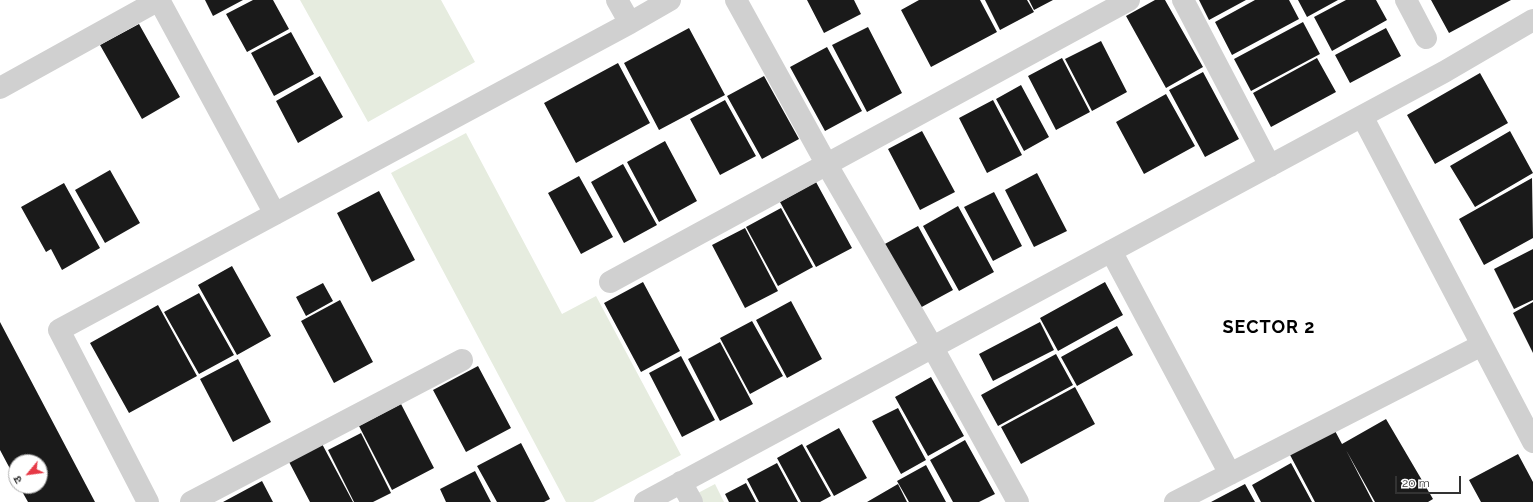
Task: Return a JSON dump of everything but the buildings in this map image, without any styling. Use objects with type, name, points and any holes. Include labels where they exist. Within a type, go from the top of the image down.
[{"type":"street","points":[[0,88],[159,0],[275,214]]},
{"type":"street","points":[[617,0],[630,23]]},
{"type":"street","points":[[148,502],[59,330],[630,23],[670,0]]},
{"type":"street","points":[[736,0],[827,165],[933,348],[1018,502]]},
{"type":"street","points":[[610,282],[1129,0]]},
{"type":"street","points":[[1183,0],[1270,166]]},
{"type":"street","points":[[1406,0],[1426,38]]},
{"type":"street","points":[[645,502],[1444,72],[1533,20]]},
{"type":"street","points":[[1362,116],[1533,442]]},
{"type":"street","points":[[1111,251],[1230,474]]},
{"type":"street","points":[[1175,502],[1482,345]]},
{"type":"street","points":[[191,502],[462,360]]},
{"type":"street","points":[[681,482],[692,502]]},
{"type":"shaded area","points":[[300,0],[441,0],[475,62],[368,122]]},
{"type":"shaded area","points":[[466,133],[562,314],[596,296],[681,455],[593,502],[566,502],[391,173]]},
{"type":"shaded area","points":[[715,484],[724,502],[681,502]]},
{"type":"district","name":"SECTOR 2","points":[[1269,328]]}]
